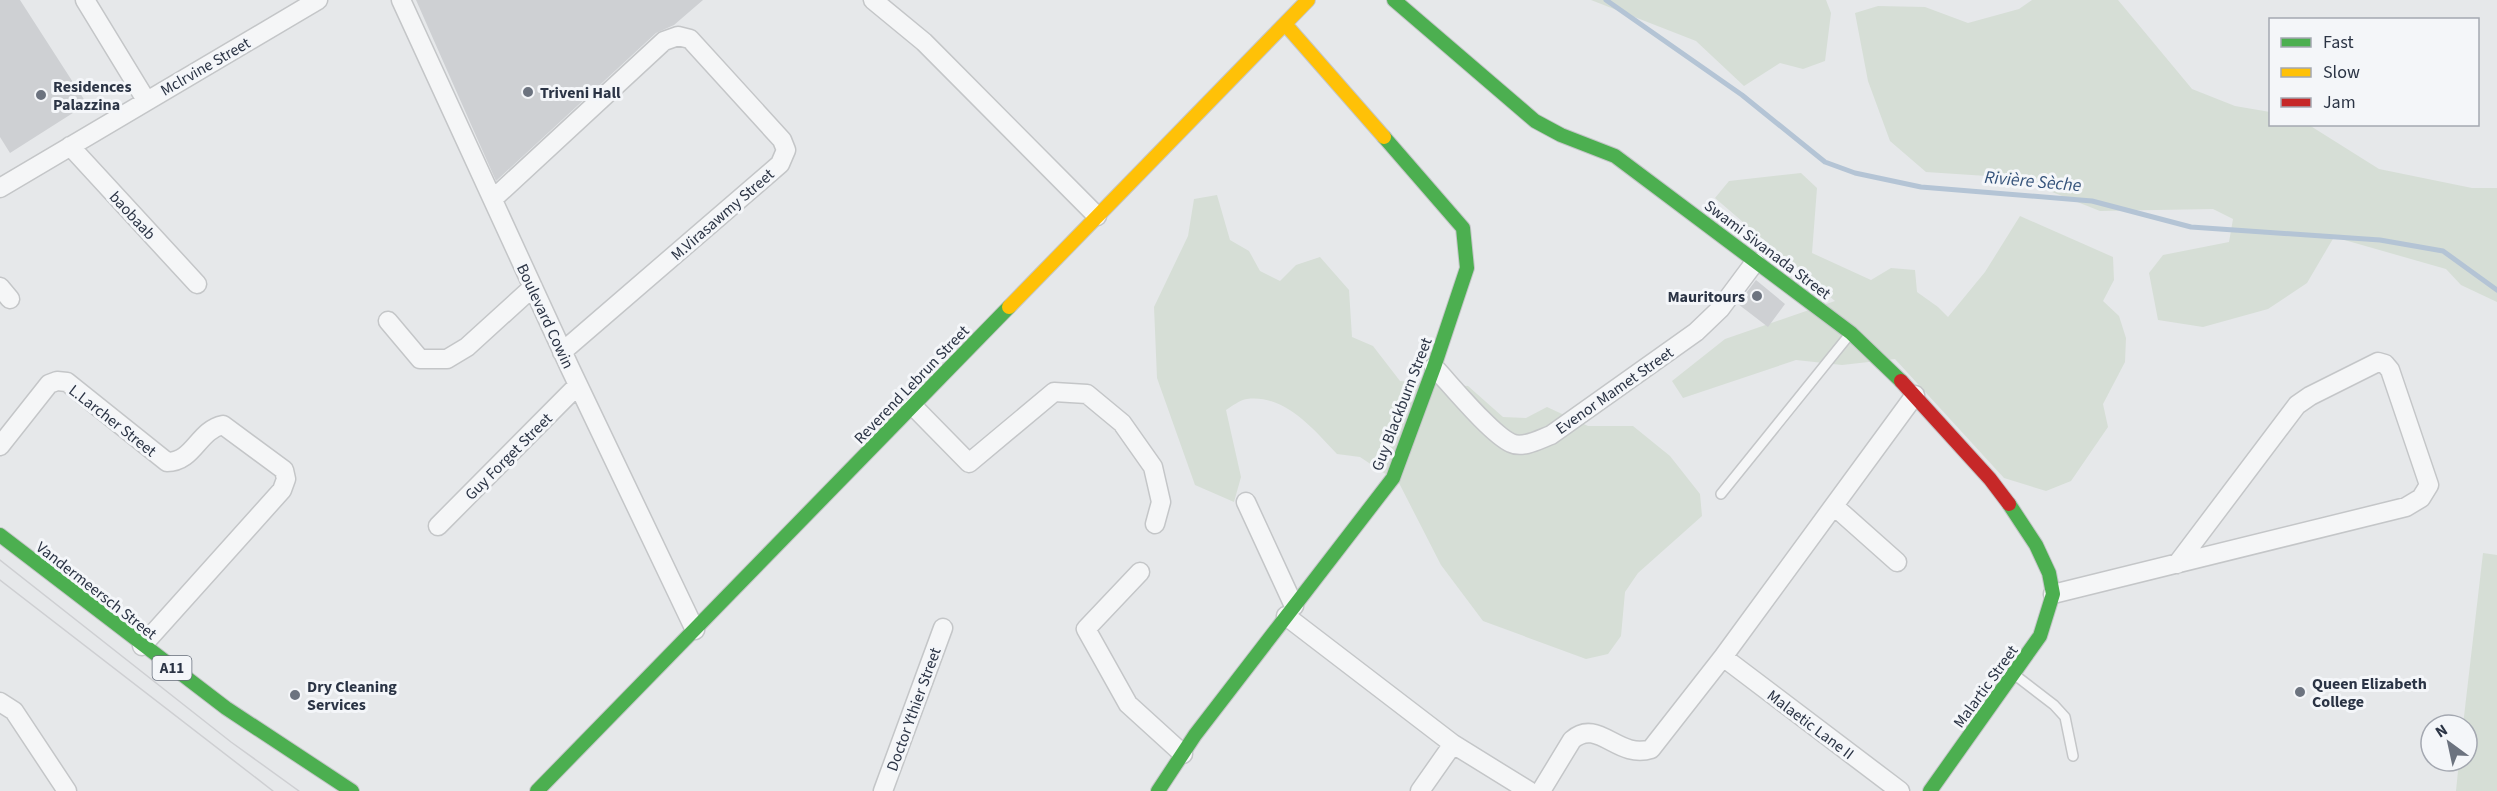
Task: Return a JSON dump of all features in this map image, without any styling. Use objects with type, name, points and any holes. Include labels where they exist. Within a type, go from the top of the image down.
[{"type":"street","points":[[85,0],[146,100]]},
{"type":"street","name":"Mclrvine Street","points":[[1,186],[318,0]]},
{"type":"street","name":"Boulevard Cowin","points":[[401,0],[562,352],[694,630]]},
{"type":"street","points":[[873,0],[924,42],[1098,216]]},
{"type":"street","name":"Reverend Lebrun Street","points":[[537,791],[1308,0]]},
{"type":"street","name":"Swami Sivanada Street","points":[[1394,0],[1535,121],[1561,135],[1615,156],[1696,214],[1755,262],[1851,333],[1915,395],[2016,512],[2036,545],[2049,573],[2053,594]]},
{"type":"street","name":"Guy Blackburn Street","points":[[1158,791],[1290,611],[1393,478],[1467,268],[1463,228],[1285,24]]},
{"type":"street","name":"M.Virasawmy Street","points":[[493,199],[664,41],[678,36],[690,39],[782,140],[786,150],[780,164],[562,352]]},
{"type":"street","name":"baobaab","points":[[70,146],[197,284]]},
{"type":"street","name":"Evenor Mamet Street","points":[[1434,367],[1494,430],[1512,444],[1527,444],[1551,435],[1696,332],[1720,309],[1755,262]]},
{"type":"street","points":[[388,321],[420,359],[447,359],[467,347],[533,287]]},
{"type":"street","points":[[2053,594],[2177,564],[2406,507],[2421,498],[2429,485],[2390,370],[2385,364],[2378,362],[2310,396],[2297,405],[2177,564]]},
{"type":"street","name":"L.Larcher Street","points":[[0,446],[49,384],[57,381],[67,382],[167,462],[176,462],[184,458],[209,430],[223,425],[284,470],[286,479],[282,490],[142,646]]},
{"type":"street","name":"Guy Forget Street","points":[[438,526],[578,385]]},
{"type":"street","points":[[913,406],[969,463],[1054,392],[1087,394],[1122,423],[1153,467],[1161,502],[1155,524]]},
{"type":"street","points":[[1541,791],[1578,734],[1588,731],[1635,752],[1652,749],[1723,657],[1915,395]]},
{"type":"street","points":[[1246,502],[1290,611],[1454,744],[1529,791]]},
{"type":"street","points":[[1834,506],[1897,562]]},
{"type":"street","name":"Vandermeersch Street","points":[[0,535],[142,646],[226,708],[352,791]]},
{"type":"street","points":[[1140,572],[1086,629],[1128,704],[1183,754]]},
{"type":"street","name":"Malartic Street","points":[[1930,791],[2040,636],[2053,594]]},
{"type":"street","name":"Doctor Ythier Street","points":[[883,791],[943,628]]},
{"type":"street","name":"Malaetic Lane II","points":[[1723,657],[1900,791]]},
{"type":"street","points":[[0,702],[14,711],[68,791]]},
{"type":"street","points":[[1420,791],[1454,744]]},
{"type":"lane","points":[[1721,494],[1851,333]]},
{"type":"lane","points":[[2013,674],[2054,705],[2065,717],[2073,756]]},
{"type":"shaded area","points":[[1591,0],[1826,0],[1831,13],[1825,61],[1803,69],[1780,63],[1744,86],[1696,41]]},
{"type":"shaded area","points":[[2032,0],[2118,0],[2192,89],[2235,106],[2269,112],[2269,126],[2311,126],[2379,169],[2472,188],[2497,188],[2497,302],[2461,285],[2446,269],[2334,237],[2307,283],[2268,309],[2203,327],[2158,320],[2149,273],[2163,255],[2229,242],[2233,219],[2213,209],[2100,211],[2017,178],[1926,172],[1890,141],[1868,81],[1855,13],[1878,6],[1925,7],[1968,23],[2019,9]]},
{"type":"shaded area","points":[[1801,173],[1817,188],[1812,253],[1871,280],[1891,268],[1915,270],[1917,292],[1948,317],[1985,272],[2020,216],[2113,257],[2114,280],[2103,301],[2119,316],[2126,338],[2125,362],[2103,404],[2108,427],[2071,481],[2046,491],[2004,478],[1895,359],[1842,365],[1796,360],[1683,398],[1672,381],[1725,339],[1835,301],[1715,198],[1729,181]]},
{"type":"shaded area","points":[[1217,195],[1230,240],[1249,251],[1260,271],[1280,281],[1296,265],[1320,257],[1349,290],[1352,337],[1373,346],[1400,381],[1468,386],[1503,417],[1526,418],[1547,407],[1588,426],[1633,426],[1670,456],[1700,494],[1702,516],[1638,573],[1625,592],[1621,636],[1608,654],[1586,659],[1483,621],[1441,565],[1399,483],[1360,457],[1337,454],[1298,416],[1274,402],[1247,399],[1226,410],[1241,477],[1234,502],[1195,485],[1157,378],[1154,307],[1188,236],[1194,199]]},
{"type":"shaded area","points":[[2483,553],[2497,555],[2497,791],[2456,791],[2458,773],[2479,773],[2479,713],[2464,713]]},
{"type":"building","name":"Residences Palazzina","points":[[0,0],[20,0],[87,104],[10,153],[0,137]]},
{"type":"building","name":"Triveni Hall","points":[[416,0],[703,0],[674,25],[656,33],[496,181]]},
{"type":"building","name":"Mauritours","points":[[1756,280],[1785,304],[1768,327],[1738,304]]},
{"type":"waterway","name":"Rivière Sèche","points":[[1606,0],[1742,95],[1825,162],[1855,173],[1921,187],[2092,201],[2191,227],[2380,240],[2443,251],[2497,290]]},
{"type":"tram line","points":[[0,560],[231,742],[299,791]]},
{"type":"tram line","points":[[0,580],[273,791]]},
{"type":"traffic: fast","points":[[1394,0],[1535,121],[1561,135],[1615,156],[1851,333],[1901,381]]},
{"type":"traffic: fast","points":[[1158,791],[1195,735],[1393,478],[1434,367],[1467,268],[1463,228],[1384,137]]},
{"type":"traffic: fast","points":[[537,791],[1009,307]]},
{"type":"traffic: fast","points":[[1930,791],[2040,636],[2053,594],[2049,573],[2036,545],[2009,504]]},
{"type":"traffic: fast","points":[[0,535],[226,708],[352,791]]},
{"type":"traffic: slow","points":[[1009,307],[1308,0]]},
{"type":"traffic: slow","points":[[1285,24],[1384,137]]},
{"type":"traffic: jam","points":[[1901,381],[1990,479],[2009,504]]},
{"type":"place","name":"Triveni Hall","points":[[528,92]]},
{"type":"place","name":"Residences Palazzina","points":[[41,95]]},
{"type":"place","name":"Mauritours","points":[[1757,296]]},
{"type":"place","name":"Queen Elizabeth College","points":[[2300,692]]},
{"type":"place","name":"Dry Cleaning Services","points":[[295,695]]}]
